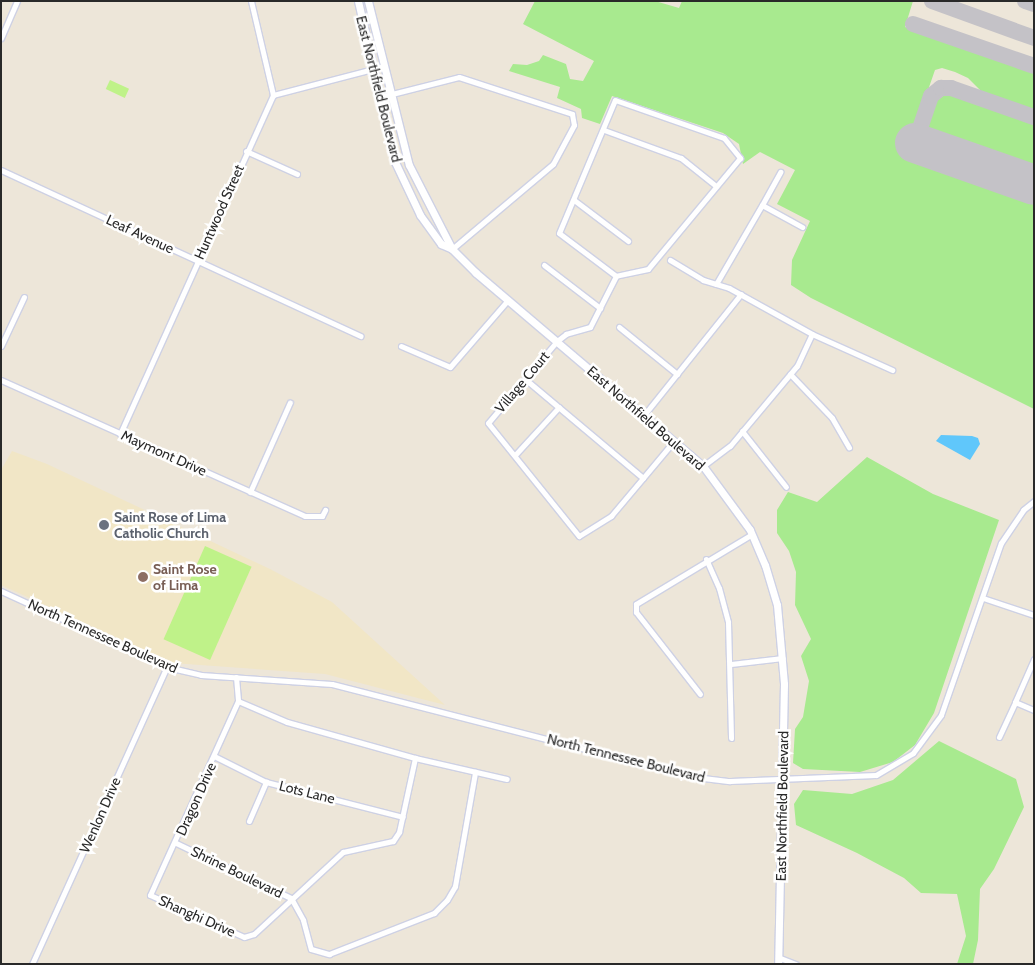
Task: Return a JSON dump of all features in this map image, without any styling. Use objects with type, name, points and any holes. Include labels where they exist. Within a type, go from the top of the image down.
[{"type":"main road","name":"East Northfield Boulevard","points":[[358,1],[395,162],[406,188],[441,244],[452,249],[508,300],[703,466],[731,500],[752,534],[777,605],[783,658],[780,962]]},
{"type":"main road","name":"East Northfield Boulevard","points":[[368,1],[409,166],[452,249]]},
{"type":"street","points":[[1,38],[17,1]]},
{"type":"street","points":[[251,1],[273,95],[384,66]]},
{"type":"street","points":[[380,96],[459,76],[572,114],[574,125],[553,164],[452,249]]},
{"type":"street","name":"Huntwood Street","points":[[120,434],[246,151],[273,95]]},
{"type":"street","points":[[615,100],[724,138],[740,158],[648,269],[616,276],[559,234],[604,130],[615,100]]},
{"type":"street","points":[[604,130],[681,158],[716,186]]},
{"type":"street","points":[[246,151],[297,174]]},
{"type":"street","name":"Leaf Avenue","points":[[1,170],[360,336]]},
{"type":"street","points":[[716,284],[780,172]]},
{"type":"street","points":[[574,200],[628,241]]},
{"type":"street","points":[[762,205],[802,227]]},
{"type":"street","points":[[670,260],[703,280],[741,294],[812,334],[892,370]]},
{"type":"street","points":[[544,265],[600,308]]},
{"type":"street","points":[[557,341],[566,334],[590,327],[616,276]]},
{"type":"street","points":[[644,415],[741,294]]},
{"type":"street","points":[[1,346],[24,297]]},
{"type":"street","points":[[401,346],[450,367],[508,300]]},
{"type":"street","points":[[619,327],[677,374]]},
{"type":"street","points":[[703,466],[730,446],[790,374],[812,334]]},
{"type":"street","name":"Village Court","points":[[515,455],[488,423],[557,341]]},
{"type":"street","points":[[790,374],[832,418],[849,448]]},
{"type":"street","points":[[525,379],[643,478]]},
{"type":"street","name":"Maymont Drive","points":[[1,380],[305,516],[322,516],[325,510]]},
{"type":"street","points":[[250,492],[290,402]]},
{"type":"street","points":[[559,407],[515,455],[579,536],[611,516],[674,441]]},
{"type":"street","points":[[742,431],[786,487]]},
{"type":"street","name":"North Tennessee Boulevard","points":[[1,591],[167,667],[201,675],[332,684],[695,777],[730,781],[876,775],[913,753],[941,715],[1001,543],[1023,510],[1034,501]]},
{"type":"street","points":[[700,694],[636,612],[636,604],[706,560],[752,534]]},
{"type":"street","points":[[706,560],[719,588],[728,622],[731,664],[731,738]]},
{"type":"street","points":[[983,598],[1034,615]]},
{"type":"street","points":[[731,664],[783,658]]},
{"type":"street","points":[[999,737],[1034,659]]},
{"type":"street","name":"Wenlon Drive","points":[[32,964],[167,667]]},
{"type":"street","points":[[236,677],[238,700],[287,722],[416,758],[507,779]]},
{"type":"street","name":"Dragon Drive","points":[[150,895],[176,843],[238,700]]},
{"type":"street","points":[[1015,702],[1034,710]]},
{"type":"street","name":"Lots Lane","points":[[214,756],[266,782],[403,816]]},
{"type":"street","name":"Shanghi Drive","points":[[150,895],[244,937],[254,934],[343,852],[393,841],[403,816],[416,758]]},
{"type":"street","name":"Shrine Boulevard","points":[[176,843],[291,898],[303,920],[311,949],[318,953],[329,954],[434,913],[447,900],[455,886],[475,772]]},
{"type":"street","points":[[249,821],[266,782]]},
{"type":"street","points":[[780,962],[796,964]]},
{"type":"shaded area","name":"Saint Rose of Lima","points":[[12,451],[47,464],[270,569],[332,602],[445,705],[325,674],[172,663],[1,585],[1,470]]},
{"type":"green space","points":[[535,1],[655,1],[679,8],[682,1],[913,1],[905,27],[1034,73],[1034,112],[985,95],[968,78],[955,72],[942,68],[935,70],[905,156],[1034,201],[1034,409],[811,298],[791,285],[792,260],[810,221],[777,204],[795,170],[760,152],[743,164],[739,144],[723,133],[612,96],[600,124],[582,118],[581,109],[557,98],[560,87],[509,71],[513,64],[527,65],[539,61],[543,55],[566,64],[570,79],[583,81],[594,61],[523,24]]},
{"type":"green space","points":[[110,80],[129,89],[125,98],[106,89]]},
{"type":"green space","points":[[948,93],[1034,122],[1034,172],[931,136],[926,125],[933,102]]},
{"type":"green space","points":[[867,457],[933,494],[999,520],[934,713],[915,745],[893,762],[860,772],[803,769],[793,763],[795,729],[803,717],[809,681],[801,656],[811,639],[795,605],[796,572],[789,551],[777,533],[777,510],[788,492],[817,502]]},
{"type":"green space","points":[[205,546],[252,567],[210,660],[164,639]]},
{"type":"green space","points":[[939,741],[1016,779],[1024,807],[994,869],[980,889],[978,940],[973,964],[957,964],[966,936],[957,894],[921,893],[904,878],[857,853],[796,825],[794,804],[803,790],[852,794],[893,780]]},
{"type":"water","points":[[941,435],[972,436],[978,438],[980,444],[970,460],[936,441]]},
{"type":"taxiway","points":[[932,1],[1034,38]]},
{"type":"taxiway","points":[[1025,1],[1034,4]]},
{"type":"taxiway","points":[[913,24],[1034,66]]},
{"type":"taxiway","points":[[915,143],[931,96],[941,88],[951,88],[1034,117]]},
{"type":"runway","points":[[915,143],[1034,185]]},
{"type":"place","name":"Saint Rose of Lima Catholic Church","points":[[104,525]]},
{"type":"place","name":"Saint Rose of Lima","points":[[143,577]]}]
